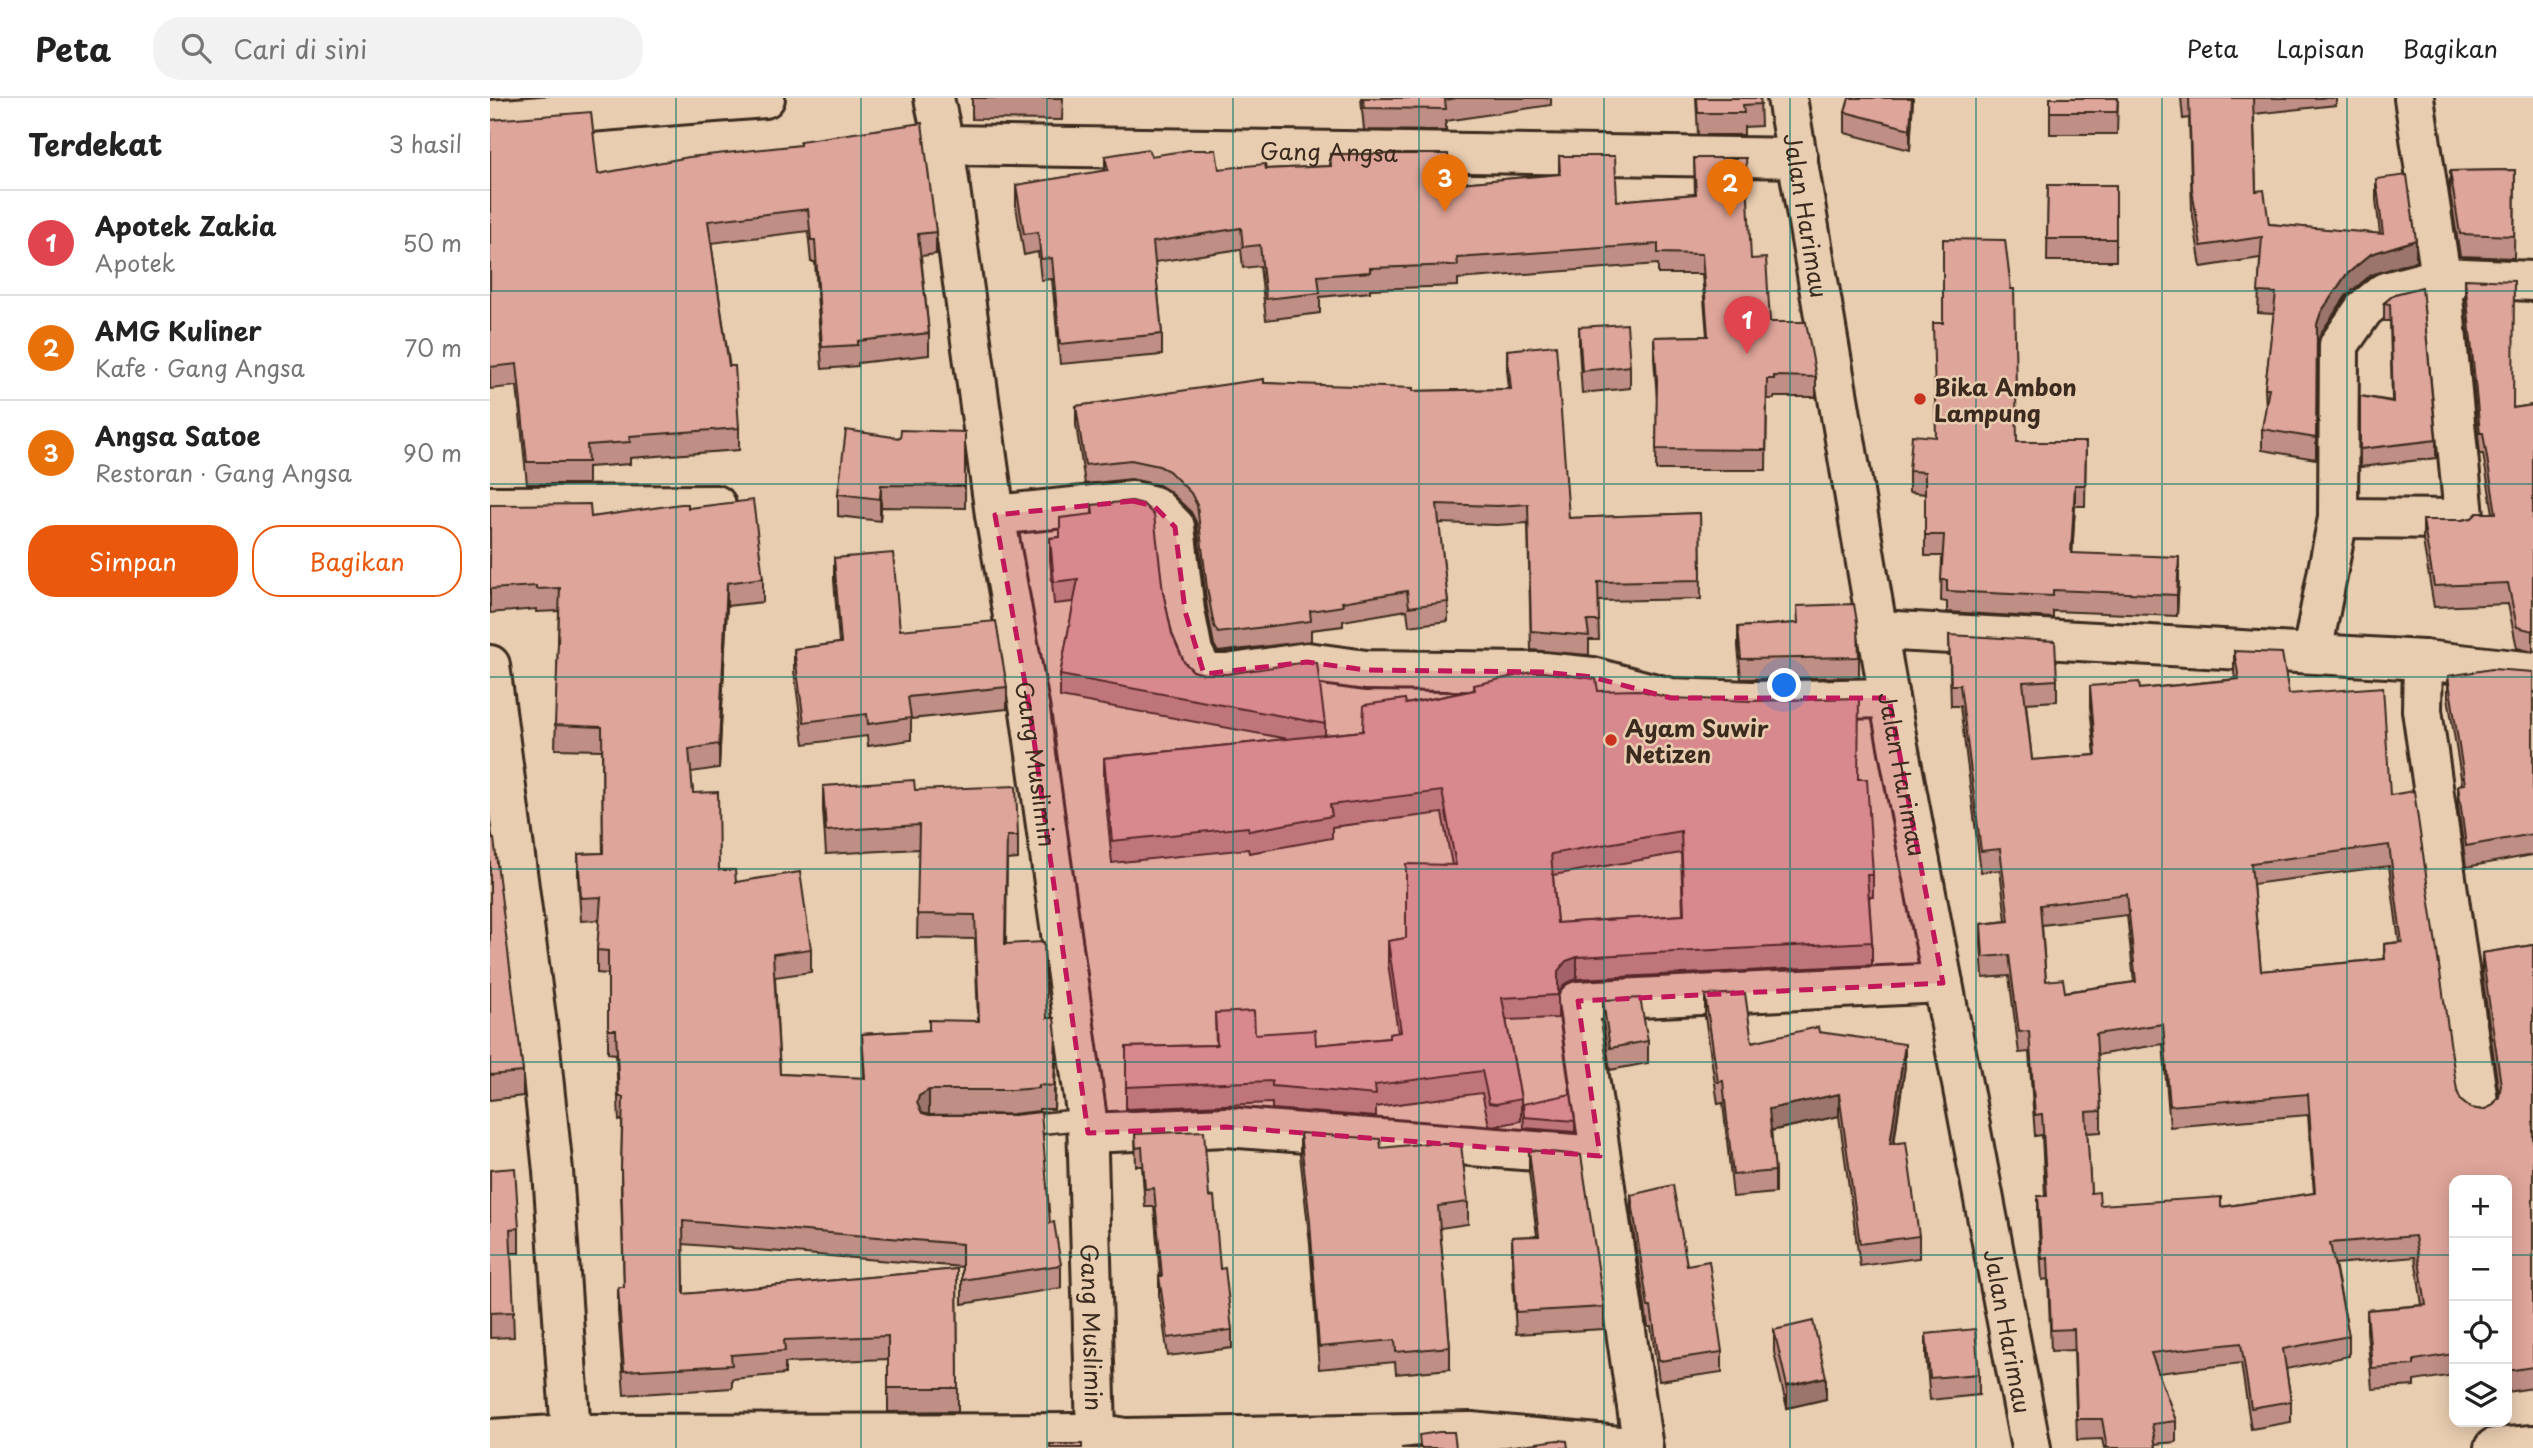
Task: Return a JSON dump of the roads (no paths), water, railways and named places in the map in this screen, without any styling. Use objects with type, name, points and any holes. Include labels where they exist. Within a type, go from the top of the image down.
[{"type":"street","points":[[490,120],[765,98]]},
{"type":"street","name":"Gang Muslimin","points":[[934,98],[944,145],[995,514],[1030,711],[1088,1126],[1115,1440]]},
{"type":"street","name":"Jalan Harimau","points":[[1787,98],[1889,698],[2031,1448]]},
{"type":"street","points":[[2339,518],[2462,519],[2465,516],[2441,277],[2414,98]]},
{"type":"street","name":"Gang Angsa","points":[[944,145],[1798,158]]},
{"type":"street","points":[[2312,653],[2339,518],[2339,345],[2364,309],[2385,292],[2441,277],[2533,281]]},
{"type":"street","points":[[995,514],[1133,501],[1154,506],[1175,527],[1193,652],[1204,674],[1227,674],[1307,662],[1366,670],[1544,672],[1592,677],[1671,698],[1752,701],[1889,698]]},
{"type":"street","points":[[490,506],[716,505]]},
{"type":"street","points":[[1878,630],[2423,660],[2533,672]]},
{"type":"street","points":[[2423,660],[2422,710],[2479,1109]]},
{"type":"street","points":[[492,675],[539,1035],[550,1144],[571,1434]]},
{"type":"street","points":[[490,1439],[571,1434],[1115,1440],[1473,1440],[1642,1448],[1578,1000],[1943,983]]},
{"type":"street","points":[[1088,1126],[1226,1127],[1601,1156]]},
{"type":"street","points":[[2494,1448],[2533,1445]]},
{"type":"lane","points":[[1002,1126],[1088,1126]]},
{"type":"place","name":"Angsa Satoe","points":[[1445,212]]},
{"type":"place","name":"AMG Kuliner","points":[[1730,217]]},
{"type":"place","name":"Apotek Zakia","points":[[1747,354]]},
{"type":"place","name":"Bika Ambon Lampung","points":[[1920,399]]},
{"type":"place","name":"Ayam Suwir Netizen","points":[[1611,740]]}]
